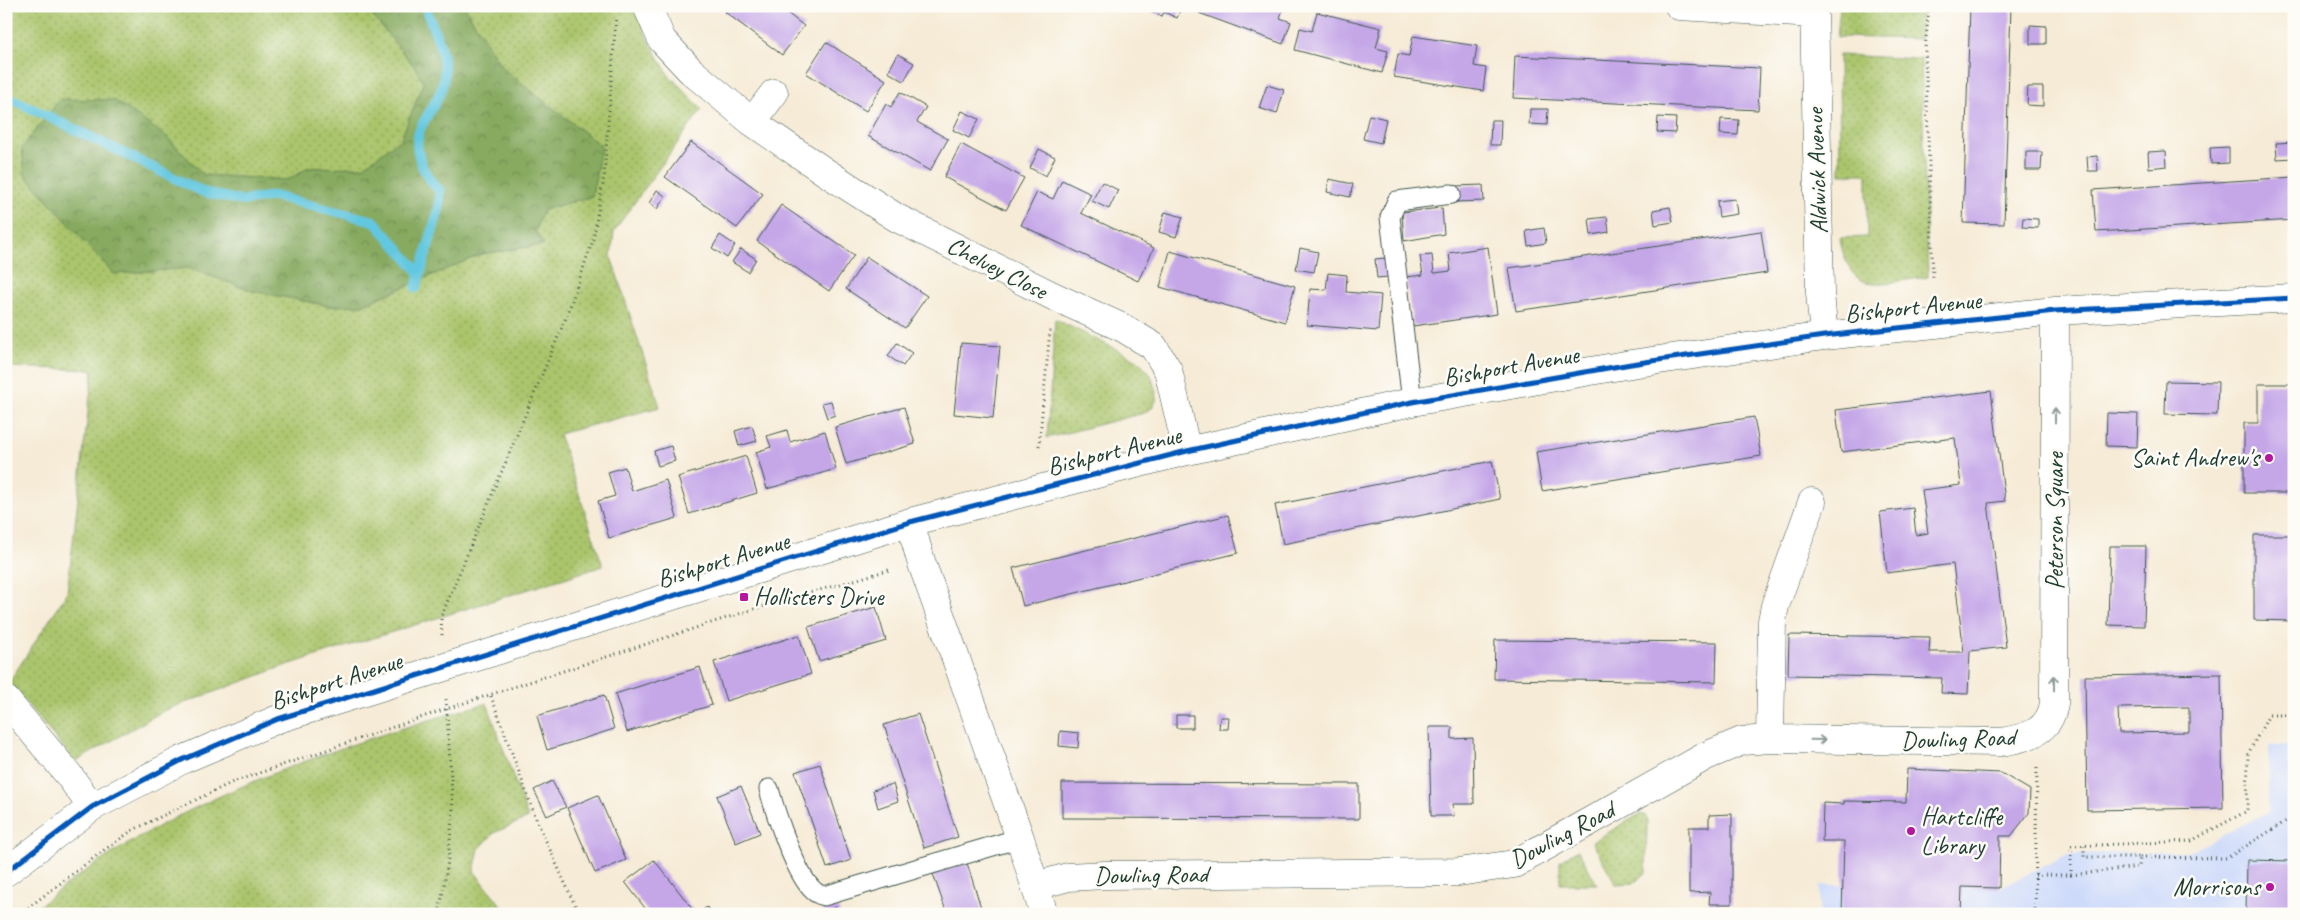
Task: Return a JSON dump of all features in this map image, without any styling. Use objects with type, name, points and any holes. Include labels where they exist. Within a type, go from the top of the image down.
[{"type":"street","name":"Chelvey Close","points":[[647,6],[662,40],[677,57],[752,122],[897,218],[1053,296],[1123,328],[1153,346],[1168,370],[1187,451]]},
{"type":"street","points":[[1680,6],[1813,10]]},
{"type":"street","name":"Aldwick Avenue","points":[[1813,10],[1820,293],[1824,336]]},
{"type":"street","points":[[752,122],[774,93]]},
{"type":"street","name":"Bishport Avenue","points":[[6,872],[92,807],[182,760],[278,719],[910,522],[1187,451],[1412,402],[1631,364],[1824,336],[2055,311],[2294,298]]},
{"type":"street","name":"Peterson Square","points":[[2042,728],[2053,712],[2054,703],[2055,311]]},
{"type":"street","points":[[1770,739],[1772,622],[1775,606],[1812,502]]},
{"type":"street","points":[[910,522],[1020,838],[1044,914]]},
{"type":"street","points":[[6,700],[68,774],[92,807]]},
{"type":"street","name":"Dowling Road","points":[[1036,886],[1068,877],[1105,875],[1459,872],[1490,869],[1514,864],[1706,756],[1742,741],[1770,739],[2001,742],[2022,739],[2042,728]]},
{"type":"lane","points":[[1412,402],[1390,217],[1397,201],[1451,194]]},
{"type":"lane","points":[[769,788],[775,812],[798,866],[813,891],[824,896],[1020,838]]},
{"type":"path","points":[[1928,6],[1925,49],[1933,279]]},
{"type":"path","points":[[441,624],[441,617],[567,315],[593,240],[604,178],[616,16]]},
{"type":"path","points":[[1039,446],[1053,296]]},
{"type":"path","points":[[20,914],[133,830],[233,782],[446,709],[491,696],[751,610],[922,561]]},
{"type":"path","points":[[491,696],[537,821],[579,914]]},
{"type":"path","points":[[439,914],[447,868],[453,811],[446,709]]},
{"type":"path","points":[[2071,875],[2071,846],[2190,841],[2247,811],[2248,754],[2269,716],[2294,715]]},
{"type":"path","points":[[2084,845],[2084,857],[2227,858],[2291,818],[2292,757],[2294,757]]},
{"type":"path","points":[[2035,914],[2037,769]]},
{"type":"path","points":[[2035,875],[2071,875],[2139,867],[2140,857]]},
{"type":"shaded area","points":[[2294,745],[2294,914],[1819,914],[1820,885],[1999,888],[2068,854],[2192,851],[2268,812],[2269,746]]},
{"type":"green space","points":[[6,6],[368,6],[372,15],[414,66],[424,82],[401,139],[363,167],[308,168],[288,180],[203,175],[167,137],[114,274],[188,268],[253,291],[330,306],[362,305],[482,254],[544,245],[535,231],[543,210],[592,196],[601,146],[502,68],[464,6],[636,6],[646,35],[668,74],[702,109],[614,231],[611,257],[660,407],[559,434],[603,566],[287,665],[163,711],[75,762],[9,682],[67,593],[93,370],[6,367]]},
{"type":"green space","points":[[368,6],[464,6],[502,68],[601,146],[592,196],[543,210],[535,231],[544,244],[482,254],[362,305],[330,306],[253,291],[188,268],[114,274],[25,175],[22,148],[60,99],[114,100],[167,137],[203,175],[288,180],[308,168],[363,167],[401,139],[424,82],[414,66],[372,15]]},
{"type":"green space","points":[[1840,6],[1923,6],[1920,39],[1837,37]]},
{"type":"green space","points":[[1839,55],[1921,59],[1928,277],[1870,283],[1860,279],[1851,271],[1845,258],[1840,238],[1867,237],[1867,174],[1840,174]]},
{"type":"green space","points":[[1055,319],[1138,360],[1151,375],[1156,392],[1156,401],[1152,408],[1144,413],[1047,438]]},
{"type":"green space","points":[[487,703],[528,818],[494,833],[479,849],[474,871],[508,914],[30,914],[79,875],[132,841],[188,811],[246,784],[367,740]]},
{"type":"green space","points":[[1640,814],[1645,815],[1647,820],[1646,873],[1634,883],[1616,884],[1592,842]]},
{"type":"green space","points":[[1578,850],[1597,884],[1560,884],[1560,861]]},
{"type":"building","points":[[730,6],[778,6],[804,26],[782,55],[725,12]]},
{"type":"building","points":[[1137,6],[1182,6],[1177,18],[1164,12],[1162,16]]},
{"type":"building","points":[[1201,6],[1284,6],[1280,18],[1291,22],[1283,44],[1199,13]]},
{"type":"building","points":[[1970,6],[2011,6],[2004,224],[1963,223]]},
{"type":"building","points":[[1317,12],[1381,28],[1376,48],[1388,51],[1382,73],[1295,50],[1300,28],[1312,31]]},
{"type":"building","points":[[2030,25],[2046,26],[2046,44],[2030,44]]},
{"type":"building","points":[[1413,36],[1477,46],[1474,66],[1486,68],[1483,91],[1394,77],[1398,54],[1409,56]]},
{"type":"building","points":[[826,42],[886,80],[866,111],[806,73]]},
{"type":"building","points":[[898,54],[914,63],[904,81],[888,72]]},
{"type":"building","points":[[1515,56],[1760,68],[1758,110],[1513,98]]},
{"type":"building","points":[[1267,85],[1284,90],[1277,114],[1259,108]]},
{"type":"building","points":[[2028,87],[2043,87],[2043,106],[2027,105]]},
{"type":"building","points":[[900,92],[926,107],[917,122],[948,139],[930,171],[868,136],[886,104],[891,107]]},
{"type":"building","points":[[1530,109],[1548,109],[1547,125],[1529,124]]},
{"type":"building","points":[[962,111],[979,119],[969,138],[953,130]]},
{"type":"building","points":[[1369,115],[1386,119],[1381,143],[1363,139]]},
{"type":"building","points":[[1658,117],[1676,118],[1675,133],[1657,132]]},
{"type":"building","points":[[1721,119],[1739,120],[1738,135],[1720,134]]},
{"type":"building","points":[[1491,120],[1501,120],[1500,145],[1490,145]]},
{"type":"building","points":[[691,142],[763,194],[737,228],[665,177]]},
{"type":"building","points":[[2294,142],[2294,158],[2277,159],[2276,143]]},
{"type":"building","points":[[961,144],[1024,178],[1006,210],[944,177]]},
{"type":"building","points":[[2229,147],[2229,163],[2211,164],[2210,148]]},
{"type":"building","points":[[1039,149],[1055,157],[1046,176],[1030,168]]},
{"type":"building","points":[[2166,151],[2167,166],[2149,168],[2148,152]]},
{"type":"building","points":[[2026,152],[2042,152],[2041,170],[2026,170]]},
{"type":"building","points":[[2097,156],[2098,171],[2088,171],[2087,157]]},
{"type":"building","points":[[2294,177],[2294,220],[2096,232],[2093,190]]},
{"type":"building","points":[[1329,179],[1353,184],[1350,197],[1327,192]]},
{"type":"building","points":[[1062,180],[1091,194],[1081,213],[1154,248],[1138,281],[1021,225],[1037,192],[1053,199]]},
{"type":"building","points":[[1102,182],[1118,190],[1109,209],[1092,201]]},
{"type":"building","points":[[1483,185],[1484,201],[1454,202],[1454,186]]},
{"type":"building","points":[[657,190],[665,196],[657,209],[649,203]]},
{"type":"building","points":[[1735,199],[1737,214],[1719,217],[1717,201]]},
{"type":"building","points":[[781,205],[854,255],[829,291],[757,241]]},
{"type":"building","points":[[1670,207],[1673,222],[1655,225],[1653,210]]},
{"type":"building","points":[[1442,208],[1444,234],[1404,241],[1402,212]]},
{"type":"building","points":[[1165,212],[1183,217],[1176,237],[1159,232]]},
{"type":"building","points":[[1607,217],[1609,232],[1591,235],[1589,219]]},
{"type":"building","points":[[2023,218],[2038,219],[2038,228],[2022,227]]},
{"type":"building","points":[[1544,228],[1546,243],[1528,246],[1526,231]]},
{"type":"building","points":[[1761,231],[1767,273],[1516,311],[1509,268]]},
{"type":"building","points":[[720,235],[735,245],[727,258],[712,248]]},
{"type":"building","points":[[1488,247],[1497,314],[1413,326],[1406,277],[1423,275],[1420,256],[1432,255],[1434,273],[1451,271],[1449,253]]},
{"type":"building","points":[[1300,248],[1318,252],[1314,272],[1296,269]]},
{"type":"building","points":[[741,249],[756,259],[748,272],[732,262]]},
{"type":"building","points":[[1170,251],[1295,286],[1285,322],[1160,287]]},
{"type":"building","points":[[867,257],[927,296],[905,328],[846,289]]},
{"type":"building","points":[[1385,258],[1388,277],[1377,278],[1375,259]]},
{"type":"building","points":[[1328,273],[1347,275],[1346,292],[1381,295],[1378,331],[1307,325],[1310,289],[1326,290]]},
{"type":"building","points":[[897,343],[912,353],[903,366],[888,356]]},
{"type":"building","points":[[961,343],[1000,346],[993,418],[954,414]]},
{"type":"building","points":[[2166,381],[2218,382],[2217,415],[2165,414]]},
{"type":"building","name":"Saint Andrew's","points":[[2258,384],[2294,384],[2294,493],[2244,493],[2244,423],[2258,423]]},
{"type":"building","points":[[1991,391],[2005,501],[1988,503],[2006,647],[1970,651],[1968,694],[1941,693],[1942,678],[1788,675],[1789,635],[1930,637],[1929,652],[1964,652],[1953,564],[1887,573],[1880,512],[1913,508],[1916,535],[1928,533],[1922,490],[1961,485],[1955,438],[1841,452],[1836,410]]},
{"type":"building","points":[[831,401],[835,415],[827,418],[822,403]]},
{"type":"building","points":[[904,407],[915,444],[846,464],[835,427]]},
{"type":"building","points":[[2107,413],[2138,414],[2137,447],[2106,446]]},
{"type":"building","points":[[1754,417],[1761,456],[1542,491],[1536,452]]},
{"type":"building","points":[[752,426],[757,441],[739,446],[735,431]]},
{"type":"building","points":[[787,430],[790,442],[825,431],[836,469],[767,489],[756,452],[771,447],[767,436]]},
{"type":"building","points":[[671,446],[675,461],[658,466],[654,451]]},
{"type":"building","points":[[746,456],[757,493],[689,514],[678,477]]},
{"type":"building","points":[[1492,461],[1500,499],[1283,544],[1275,505]]},
{"type":"building","points":[[625,467],[632,491],[666,480],[677,518],[609,538],[598,501],[615,496],[608,472]]},
{"type":"building","points":[[1228,515],[1238,553],[1023,606],[1013,568]]},
{"type":"building","name":"Saint Andrew's","points":[[2254,535],[2294,535],[2294,621],[2254,620]]},
{"type":"building","points":[[2110,546],[2146,546],[2144,626],[2108,625]]},
{"type":"building","points":[[876,607],[886,641],[819,661],[808,627]]},
{"type":"building","points":[[799,635],[811,674],[726,701],[714,662]]},
{"type":"building","points":[[1495,640],[1717,642],[1716,682],[1494,679]]},
{"type":"building","points":[[700,667],[712,705],[627,732],[615,694]]},
{"type":"building","points":[[2221,674],[2223,808],[2087,810],[2085,676]],"holes":[[[2189,707],[2189,732],[2119,733],[2118,708]]]},
{"type":"building","points":[[604,695],[614,729],[547,750],[537,716]]},
{"type":"building","points":[[918,714],[958,837],[924,848],[884,725]]},
{"type":"building","points":[[1176,715],[1193,715],[1193,728],[1176,728]]},
{"type":"building","points":[[1220,717],[1229,717],[1228,729],[1219,729]]},
{"type":"building","points":[[1429,727],[1452,727],[1452,739],[1473,738],[1474,804],[1453,804],[1454,816],[1431,816]]},
{"type":"building","points":[[1060,731],[1079,733],[1078,748],[1059,746]]},
{"type":"building","points":[[820,764],[851,860],[827,868],[795,772]]},
{"type":"building","name":"Hartcliffe Library","points":[[1907,769],[2001,773],[2030,790],[2029,813],[2011,836],[2000,836],[1999,888],[1962,887],[1961,914],[1842,914],[1844,841],[1822,841],[1823,803],[1844,804],[1844,801],[1906,802]]},
{"type":"building","points":[[552,781],[566,807],[547,816],[534,790]]},
{"type":"building","points":[[1062,783],[1359,784],[1359,819],[1062,818]]},
{"type":"building","points":[[893,784],[898,801],[878,808],[873,790]]},
{"type":"building","points":[[741,786],[760,833],[736,843],[717,796]]},
{"type":"building","points":[[598,795],[626,860],[595,873],[567,808]]},
{"type":"building","points":[[1732,814],[1732,904],[1709,904],[1710,892],[1689,893],[1689,827],[1709,827],[1709,815]]},
{"type":"building","points":[[654,860],[696,914],[649,914],[625,882]]},
{"type":"building","name":"Morrisons","points":[[2247,860],[2294,861],[2294,914],[2246,914]]},
{"type":"building","points":[[967,863],[983,914],[947,914],[933,874]]},
{"type":"building","points":[[707,907],[712,914],[697,914]]},
{"type":"building","points":[[836,907],[840,912],[838,914],[815,914]]},
{"type":"waterway","points":[[416,288],[439,209],[440,191],[428,177],[420,161],[417,143],[422,125],[436,102],[444,76],[441,50],[425,6]]},
{"type":"waterway","points":[[6,96],[203,192],[242,201],[274,196],[374,221],[419,272]]},
{"type":"cycle path","points":[[6,872],[92,807],[182,760],[278,719],[910,522],[1187,451],[1412,402],[1631,364],[1824,336],[2055,311],[2294,298]]},
{"type":"place","name":"Saint Andrew's","points":[[2269,458]]},
{"type":"place","name":"Hollisters Drive","points":[[744,597]]},
{"type":"place","name":"Hartcliffe Library","points":[[1911,831]]},
{"type":"place","name":"Morrisons","points":[[2270,887]]}]
